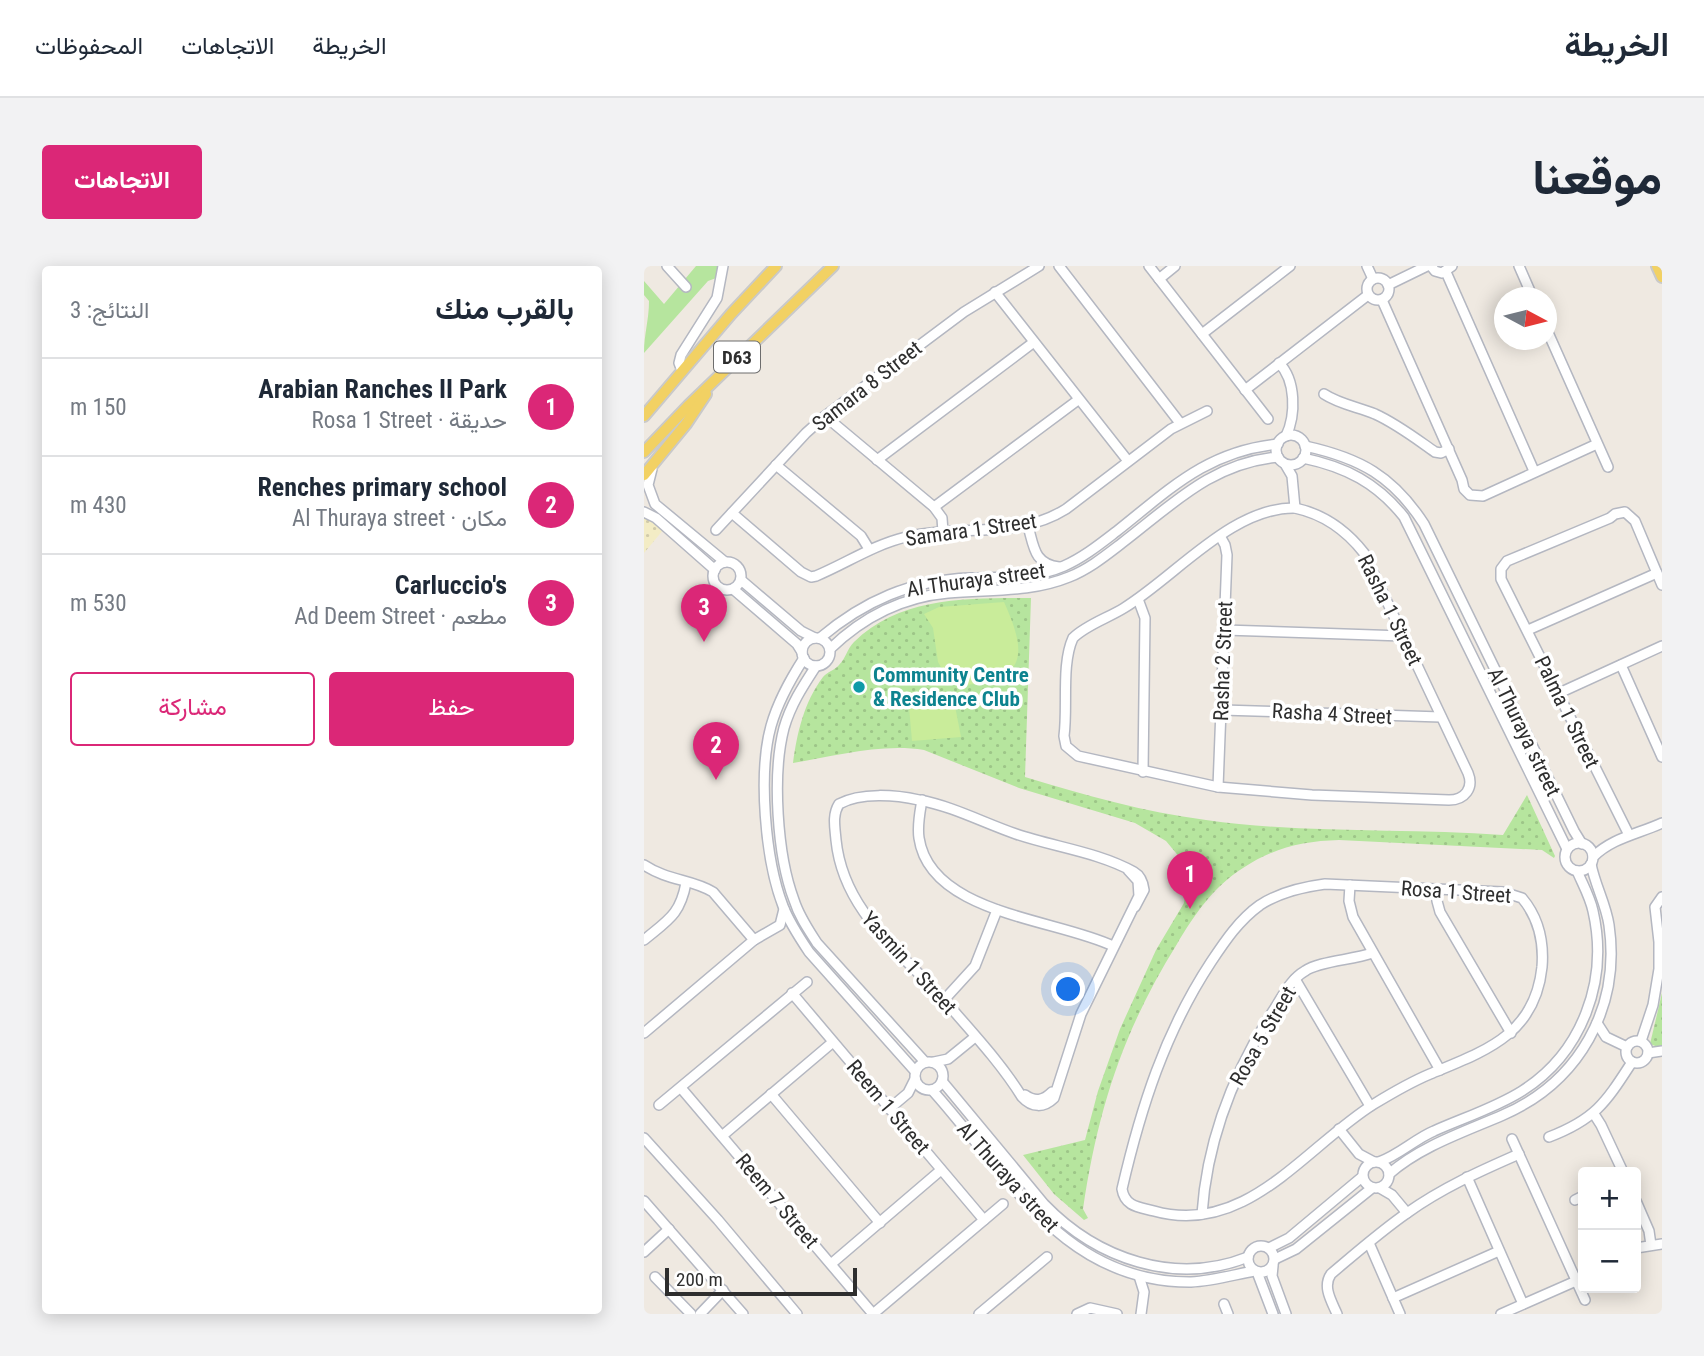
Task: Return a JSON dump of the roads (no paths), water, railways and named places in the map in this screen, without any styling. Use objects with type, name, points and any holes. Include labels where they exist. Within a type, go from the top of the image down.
[{"type":"main road","name":"D63","points":[[644,416],[774,266]]},
{"type":"main road","name":"D63","points":[[644,452],[712,382],[833,266]]},
{"type":"main road","points":[[1657,266],[1662,277]]},
{"type":"main road","points":[[644,475],[694,414],[712,382]]},
{"type":"street","points":[[667,266],[686,287]]},
{"type":"street","points":[[682,371],[679,363],[681,355],[717,298],[723,266]]},
{"type":"street","name":"Samara 8 Street","points":[[716,530],[825,416],[964,312],[1039,266]]},
{"type":"street","points":[[1059,266],[1180,423]]},
{"type":"street","points":[[1149,266],[1268,419]]},
{"type":"street","points":[[1159,278],[1175,266]]},
{"type":"street","points":[[1202,334],[1290,266]]},
{"type":"street","points":[[1367,266],[1373,279]]},
{"type":"street","points":[[1388,285],[1429,266],[1438,272],[1449,269],[1534,471]]},
{"type":"street","points":[[1519,266],[1528,287]]},
{"type":"street","points":[[1380,278],[1388,285],[1389,292],[1382,300],[1374,300],[1368,295],[1368,284],[1373,279],[1380,278]]},
{"type":"street","points":[[995,292],[1128,461]]},
{"type":"street","points":[[1245,390],[1368,295]]},
{"type":"street","points":[[1382,300],[1466,492],[1474,497],[1483,496],[1597,444]]},
{"type":"street","points":[[877,460],[1034,342]]},
{"type":"street","points":[[1556,350],[1608,467]]},
{"type":"street","points":[[1279,363],[1287,373],[1291,386],[1292,420],[1297,437],[1305,446],[1302,460],[1292,477]]},
{"type":"street","points":[[1324,394],[1400,426],[1435,452],[1441,453],[1449,449]]},
{"type":"street","points":[[934,507],[1078,400]]},
{"type":"street","name":"Samara 1 Street","points":[[732,513],[801,572],[811,576],[821,574],[869,549],[905,537],[1028,526],[1048,519],[1066,509],[1180,423],[1207,411]]},
{"type":"street","points":[[825,416],[934,507],[942,518],[943,532]]},
{"type":"street","points":[[1292,420],[1286,436],[1278,444],[1282,460],[1292,477],[1294,508]]},
{"type":"street","points":[[1286,436],[1297,437]]},
{"type":"street","name":"Al Thuraya street","points":[[817,638],[878,598],[917,585],[951,579],[1028,576],[1061,567],[1095,548],[1199,468],[1229,454],[1278,444]]},
{"type":"street","name":"Al Thuraya street","points":[[1305,446],[1332,452],[1369,467],[1385,478],[1413,507],[1424,524],[1574,831],[1585,845]]},
{"type":"street","points":[[663,451],[649,477],[650,494],[655,504],[725,562],[737,566],[741,580],[806,634],[826,642],[830,649],[828,658],[816,666],[790,710],[777,764],[786,874],[802,919],[817,943],[929,1062]]},
{"type":"street","points":[[1282,460],[1302,460]]},
{"type":"street","name":"Al Thuraya street","points":[[830,649],[860,623],[905,602],[946,593],[1022,589],[1071,576],[1101,559],[1205,480],[1233,466],[1282,460]]},
{"type":"street","name":"Al Thuraya street","points":[[1302,460],[1336,467],[1363,478],[1378,489],[1404,517],[1567,849]]},
{"type":"street","points":[[776,465],[864,539],[869,549]]},
{"type":"street","name":"Rasha 1 Street","points":[[1294,508],[1324,518],[1353,539],[1364,552],[1470,778],[1469,789],[1461,798],[1312,795],[1218,787],[1073,754],[1066,746],[1066,647],[1070,637],[1078,629],[1098,624],[1138,599],[1220,536],[1260,512],[1294,508]]},
{"type":"street","points":[[644,512],[656,518],[715,570]]},
{"type":"street","name":"Palma 1 Street","points":[[1629,835],[1557,694],[1507,588],[1506,573],[1518,558],[1615,514],[1625,512],[1633,517],[1662,585]]},
{"type":"street","points":[[1028,526],[1036,554],[1045,564],[1061,567]]},
{"type":"street","name":"Rasha 2 Street","points":[[1218,787],[1226,550],[1220,536]]},
{"type":"street","points":[[1028,576],[1036,554]]},
{"type":"street","points":[[725,562],[715,570],[716,584],[723,589],[733,589],[774,625],[807,662],[816,666]]},
{"type":"street","points":[[1528,630],[1657,573]]},
{"type":"street","points":[[733,589],[741,580]]},
{"type":"street","points":[[750,605],[758,595]]},
{"type":"street","points":[[1138,599],[1145,618],[1143,772]]},
{"type":"street","points":[[774,625],[782,615]]},
{"type":"street","points":[[1224,630],[1403,636]]},
{"type":"street","points":[[817,638],[804,644],[803,655],[778,705],[769,736],[764,786],[771,856],[784,909],[809,952],[915,1075]]},
{"type":"street","points":[[1557,694],[1662,646]]},
{"type":"street","points":[[1621,665],[1662,757]]},
{"type":"street","name":"Rasha 4 Street","points":[[1222,710],[1441,717]]},
{"type":"street","name":"Yasmin 1 Street","points":[[881,796],[922,800],[1018,835],[1098,858],[1138,875],[1143,884],[1143,895],[1113,946],[1081,1014],[1059,1082],[1040,1100],[1026,1096],[1016,1087],[944,1000],[881,935],[856,903],[846,884],[831,812],[834,803],[843,799],[881,796]]},
{"type":"street","points":[[922,800],[919,839],[929,862],[957,892],[969,900],[997,910],[1073,931],[1113,946]]},
{"type":"street","points":[[1577,872],[1585,870],[1604,847],[1662,823]]},
{"type":"street","points":[[1269,1248],[1274,1263],[1273,1280],[1285,1312],[1274,1314],[1255,1271],[1250,1266],[1248,1256],[1256,1247],[1269,1248],[1289,1238],[1363,1174],[1368,1164],[1377,1162],[1431,1132],[1521,1092],[1547,1072],[1567,1051],[1589,1005],[1598,962],[1598,946],[1592,907],[1577,872],[1568,867],[1564,858],[1567,849],[1574,844],[1604,847]]},
{"type":"street","points":[[1255,1271],[1266,1272],[1274,1263],[1436,1144],[1516,1110],[1542,1094],[1566,1072],[1597,1023],[1609,979],[1611,946],[1606,910],[1585,845]]},
{"type":"street","points":[[644,865],[659,874],[705,887],[713,892],[754,940]]},
{"type":"street","points":[[644,940],[677,912],[686,883]]},
{"type":"street","name":"Rosa 1 Street","points":[[1325,884],[1438,890],[1510,893],[1522,898],[1532,910],[1542,947],[1541,977],[1527,1014],[1511,1033],[1491,1048],[1404,1086],[1370,1107],[1255,1196],[1230,1208],[1202,1214],[1171,1214],[1147,1209],[1130,1197],[1126,1176],[1141,1110],[1167,1039],[1203,974],[1234,930],[1259,906],[1291,890],[1325,884]]},
{"type":"street","points":[[1350,885],[1350,910],[1440,1070]]},
{"type":"street","points":[[1438,890],[1440,912],[1511,1033]]},
{"type":"street","points":[[1641,1041],[1653,1005],[1660,969],[1660,942],[1655,907],[1662,899]]},
{"type":"street","points":[[644,1033],[754,940],[780,925],[784,909]]},
{"type":"street","points":[[944,1000],[975,966],[997,910]]},
{"type":"street","points":[[780,925],[796,932]]},
{"type":"street","name":"Rosa 5 Street","points":[[1202,1214],[1204,1183],[1212,1149],[1236,1079],[1262,1028],[1295,979],[1316,965],[1349,961],[1372,953]]},
{"type":"street","points":[[1295,979],[1370,1107]]},
{"type":"street","points":[[659,1105],[807,982]]},
{"type":"street","name":"Reem 1 Street","points":[[792,993],[984,1220]]},
{"type":"street","points":[[1597,1023],[1606,1037],[1627,1047]]},
{"type":"street","points":[[889,1109],[908,1093],[915,1075],[929,1062],[948,1059],[975,1037]]},
{"type":"street","points":[[1589,1039],[1606,1037]]},
{"type":"street","points":[[1632,1062],[1626,1054],[1627,1047],[1631,1042],[1641,1041]]},
{"type":"street","points":[[1641,1041],[1648,1053]]},
{"type":"street","points":[[722,1136],[833,1042]]},
{"type":"street","points":[[1632,1062],[1640,1062],[1648,1053],[1662,1051]]},
{"type":"street","points":[[908,1093],[928,1090],[943,1077],[948,1059]]},
{"type":"street","name":"Al Thuraya street","points":[[929,1062],[940,1066],[943,1077],[1044,1204],[1086,1240],[1126,1258],[1178,1269],[1224,1265],[1248,1256]]},
{"type":"street","points":[[1549,1137],[1571,1129],[1594,1114],[1632,1062]]},
{"type":"street","name":"Al Thuraya street","points":[[915,1075],[1020,1194],[1061,1236],[1090,1256],[1139,1276],[1159,1279],[1193,1282],[1255,1271]]},
{"type":"street","name":"Reem 7 Street","points":[[681,1088],[873,1314]]},
{"type":"street","points":[[771,1094],[880,1223]]},
{"type":"street","points":[[1594,1114],[1621,1167]]},
{"type":"street","points":[[1339,1129],[1359,1154],[1365,1183],[1392,1195],[1407,1213]]},
{"type":"street","points":[[644,1138],[797,1314]]},
{"type":"street","points":[[1512,1139],[1585,1300]]},
{"type":"street","points":[[1359,1154],[1386,1167],[1392,1195]]},
{"type":"street","points":[[1337,1314],[1326,1281],[1331,1275],[1407,1213],[1467,1177],[1519,1154]]},
{"type":"street","points":[[831,1264],[941,1170]]},
{"type":"street","points":[[1467,1177],[1523,1304]]},
{"type":"street","points":[[644,1201],[743,1314]]},
{"type":"street","points":[[873,1314],[1003,1204]]},
{"type":"street","points":[[1641,1213],[1649,1231],[1651,1245]]},
{"type":"street","points":[[644,1252],[669,1229]]},
{"type":"street","points":[[1368,1243],[1400,1314]]},
{"type":"street","points":[[1641,1247],[1662,1244]]},
{"type":"street","points":[[1393,1298],[1499,1251]]},
{"type":"street","points":[[979,1314],[1047,1257]]},
{"type":"street","points":[[655,1276],[691,1314]]},
{"type":"street","points":[[1139,1276],[1144,1297]]},
{"type":"street","points":[[1141,1314],[1144,1297],[1159,1279]]},
{"type":"street","points":[[1501,1314],[1576,1281]]},
{"type":"street","points":[[700,1314],[723,1290]]},
{"type":"street","points":[[1224,1304],[1228,1314]]},
{"type":"street","points":[[1077,1314],[1090,1308],[1117,1314]]},
{"type":"place","name":"Carluccio's","points":[[704,642]]},
{"type":"place","name":"Community Centre & Residence Club","points":[[859,687]]},
{"type":"place","name":"Renches primary school","points":[[716,780]]},
{"type":"place","name":"Arabian Ranches II Park","points":[[1190,909]]}]
